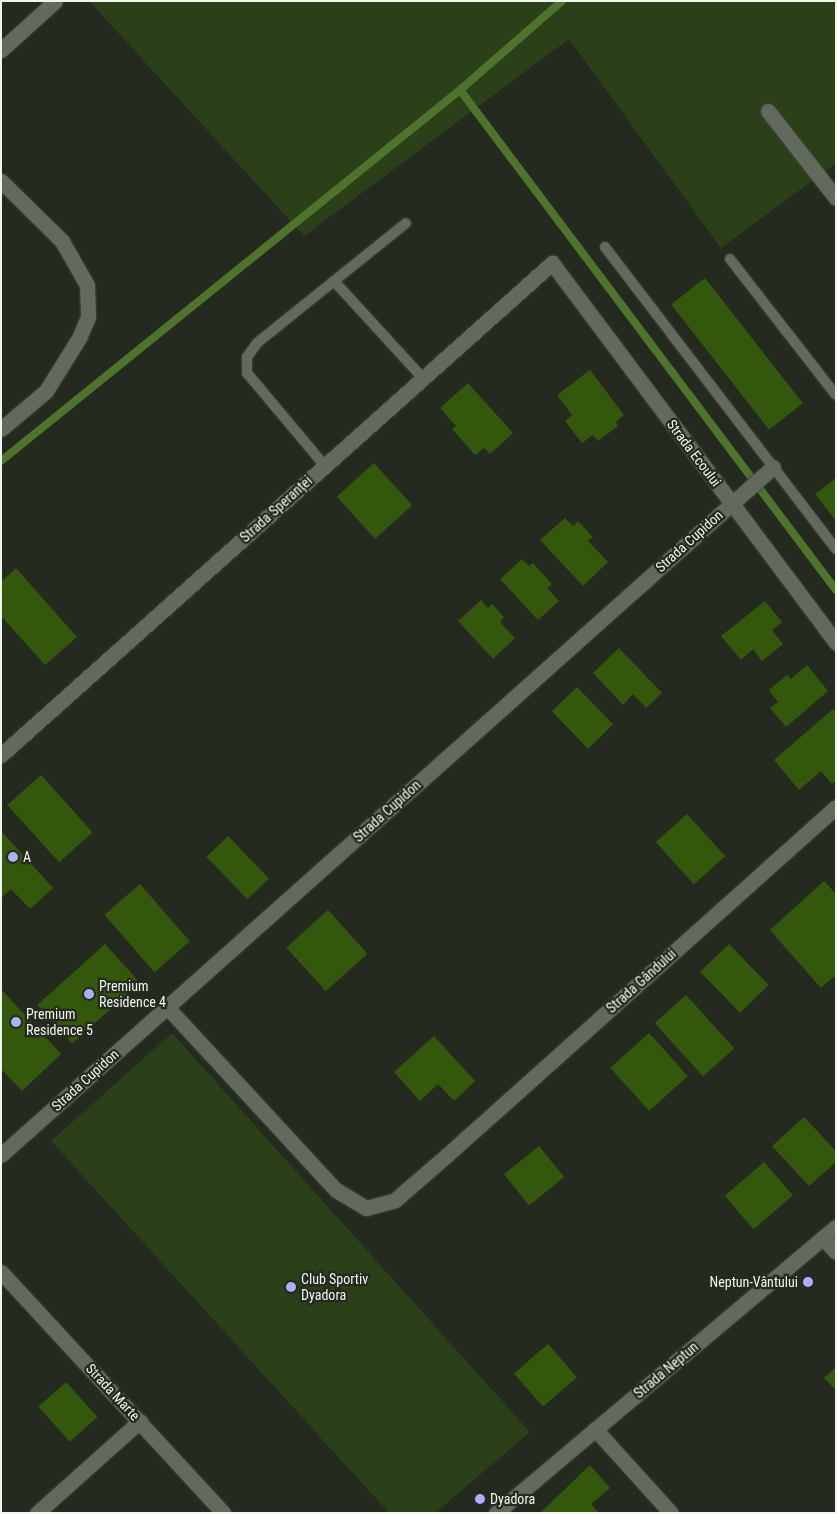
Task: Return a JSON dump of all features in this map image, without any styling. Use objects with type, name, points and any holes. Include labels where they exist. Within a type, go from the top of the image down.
[{"type":"street","points":[[1,50],[55,1]]},
{"type":"street","points":[[768,110],[836,198]]},
{"type":"street","points":[[1,181],[62,241],[87,284],[88,317],[79,338],[46,391],[1,428]]},
{"type":"street","name":"Strada Speranței","points":[[1,755],[552,263]]},
{"type":"street","name":"Strada Ecoului","points":[[552,263],[735,499],[836,642]]},
{"type":"street","name":"Strada Cupidon","points":[[1,1155],[767,472]]},
{"type":"street","name":"Strada Gândului","points":[[167,1007],[336,1190],[366,1208],[395,1200],[836,807]]},
{"type":"street","name":"Strada Neptun","points":[[496,1513],[836,1227]]},
{"type":"street","points":[[823,1238],[836,1252]]},
{"type":"street","name":"Strada Marte","points":[[1,1272],[223,1513]]},
{"type":"street","points":[[37,1513],[140,1421]]},
{"type":"street","points":[[595,1429],[671,1513]]},
{"type":"lane","points":[[325,466],[247,373],[246,357],[257,343],[406,222]]},
{"type":"lane","points":[[605,247],[767,472],[836,548]]},
{"type":"lane","points":[[730,259],[836,395]]},
{"type":"lane","points":[[334,281],[423,378]]},
{"type":"green space","points":[[89,1],[836,1],[836,163],[721,248],[569,39],[304,236]]},
{"type":"green space","name":"Club Sportiv Dyadora","points":[[172,1033],[530,1432],[435,1513],[389,1513],[51,1141]]},
{"type":"building","points":[[705,278],[803,403],[769,430],[671,304]]},
{"type":"building","points":[[590,370],[624,415],[616,422],[618,426],[598,441],[593,435],[582,443],[565,421],[572,415],[557,395]]},
{"type":"building","points":[[468,383],[513,433],[490,454],[484,448],[475,455],[452,429],[456,426],[440,408]]},
{"type":"building","points":[[374,463],[412,505],[375,539],[337,496]]},
{"type":"building","points":[[836,478],[836,521],[815,494]]},
{"type":"building","points":[[565,518],[573,526],[578,521],[593,537],[588,541],[608,562],[583,586],[540,540]]},
{"type":"building","points":[[522,559],[529,566],[533,563],[552,584],[547,588],[559,601],[538,620],[500,579]]},
{"type":"building","points":[[16,568],[77,637],[45,665],[1,616],[1,582]]},
{"type":"building","points":[[481,600],[488,608],[492,604],[504,617],[500,622],[515,638],[493,659],[458,621]]},
{"type":"building","points":[[765,601],[782,622],[772,630],[783,644],[762,661],[753,649],[741,660],[721,636]]},
{"type":"building","points":[[619,648],[662,693],[646,708],[633,694],[623,705],[593,673]]},
{"type":"building","points":[[807,665],[828,691],[786,727],[770,708],[778,702],[769,690],[787,675],[791,679]]},
{"type":"building","points":[[577,687],[613,724],[588,749],[552,711]]},
{"type":"building","points":[[833,709],[836,712],[836,780],[832,784],[821,771],[799,790],[774,760]]},
{"type":"building","points":[[41,775],[93,832],[59,862],[8,805]]},
{"type":"building","points":[[687,814],[725,856],[694,884],[656,842]]},
{"type":"building","name":"A","points":[[1,831],[53,888],[30,909],[11,889],[1,898]]},
{"type":"building","points":[[228,836],[269,878],[247,899],[206,857]]},
{"type":"building","points":[[824,881],[836,894],[836,975],[821,988],[770,930]]},
{"type":"building","points":[[140,884],[190,941],[154,972],[105,915]]},
{"type":"building","points":[[328,910],[367,954],[326,991],[286,947]]},
{"type":"building","name":"Premium Residence 4","points":[[105,944],[140,983],[72,1044],[37,1005]]},
{"type":"building","points":[[729,944],[769,985],[740,1013],[700,972]]},
{"type":"building","name":"Premium Residence 5","points":[[1,989],[61,1054],[22,1091],[1,1069]]},
{"type":"building","points":[[686,995],[734,1049],[703,1077],[655,1023]]},
{"type":"building","points":[[649,1033],[688,1076],[649,1111],[610,1068]]},
{"type":"building","points":[[434,1036],[475,1081],[454,1101],[438,1084],[420,1101],[394,1072]]},
{"type":"building","points":[[804,1117],[836,1151],[836,1162],[809,1186],[772,1146]]},
{"type":"building","points":[[539,1146],[564,1177],[529,1205],[504,1174]]},
{"type":"building","points":[[764,1162],[793,1195],[754,1229],[725,1196]]},
{"type":"building","points":[[548,1344],[577,1377],[543,1407],[514,1374]]},
{"type":"building","points":[[836,1367],[836,1390],[824,1378]]},
{"type":"building","points":[[66,1382],[97,1417],[70,1442],[39,1407]]},
{"type":"building","points":[[590,1465],[610,1488],[591,1504],[599,1513],[540,1513]]},
{"type":"waterway","points":[[1,461],[460,90],[562,1]]},
{"type":"waterway","points":[[460,90],[836,590]]},
{"type":"place","name":"A","points":[[13,857]]},
{"type":"place","name":"Premium Residence 4","points":[[89,994]]},
{"type":"place","name":"Premium Residence 5","points":[[16,1022]]},
{"type":"place","name":"Neptun-Vântului","points":[[808,1282]]},
{"type":"place","name":"Club Sportiv Dyadora","points":[[291,1287]]},
{"type":"place","name":"Dyadora","points":[[480,1499]]}]
